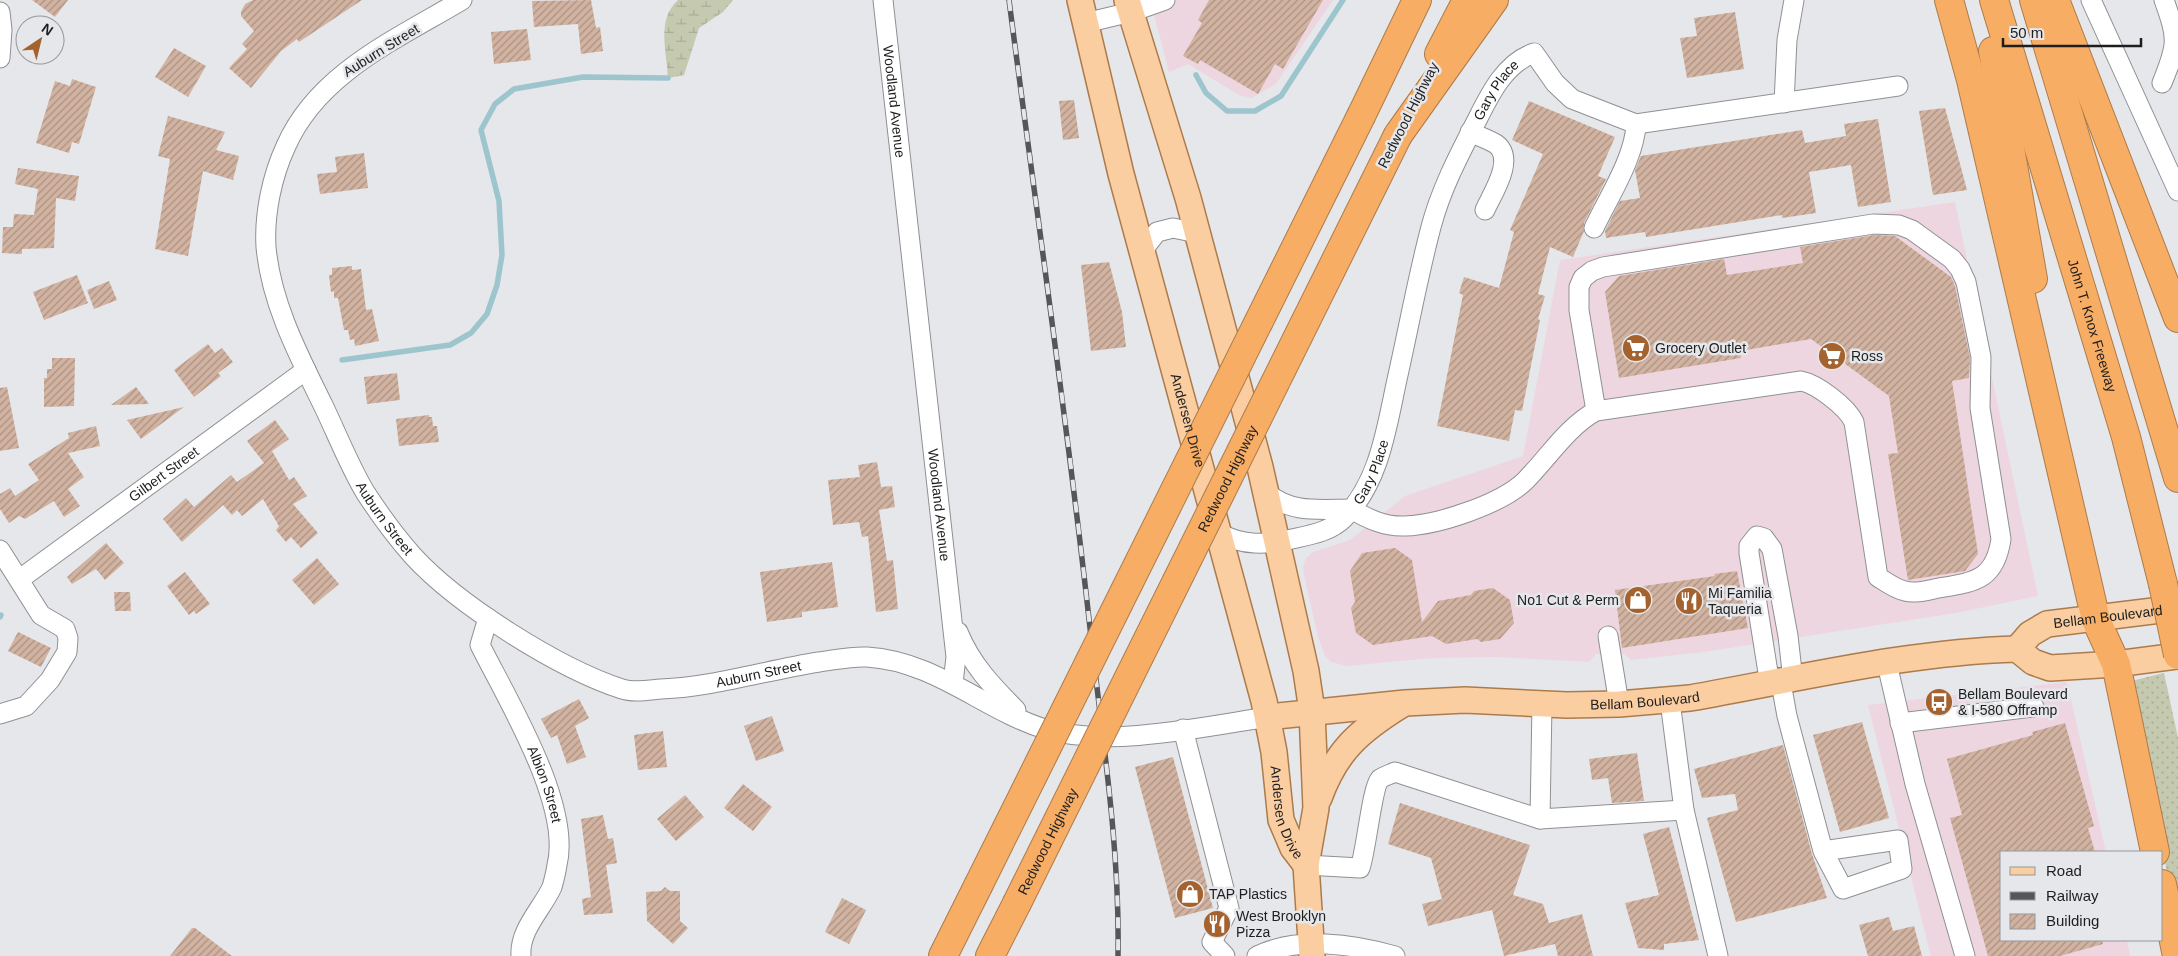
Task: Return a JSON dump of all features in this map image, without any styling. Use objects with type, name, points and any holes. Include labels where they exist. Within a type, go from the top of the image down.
[{"type":"highway","points":[[943,956],[1417,0]]},
{"type":"highway","name":"Redwood Highway","points":[[990,956],[1466,0]]},
{"type":"highway","points":[[1398,135],[1494,0]]},
{"type":"highway","points":[[1949,0],[1970,80],[2096,620],[2116,664],[2155,851]]},
{"type":"highway","points":[[1988,0],[1992,46],[2032,276],[2042,388]]},
{"type":"highway","name":"John T. Knox Freeway","points":[[1994,0],[2119,414],[2163,584],[2178,656]]},
{"type":"highway","points":[[2034,0],[2178,478]]},
{"type":"highway","points":[[2055,0],[2178,318]]},
{"type":"highway","points":[[2163,889],[2177,956]]},
{"type":"main road","name":"Andersen Drive","points":[[1129,6],[1197,234],[1266,492],[1306,672],[1312,711],[1316,808],[1306,865],[1312,950]]},
{"type":"main road","name":"Andersen Drive","points":[[1083,11],[1144,257],[1268,718],[1281,820],[1293,848],[1306,865]]},
{"type":"main road","name":"Bellam Boulevard","points":[[1268,718],[1312,711],[1405,702],[1465,700],[1542,704],[1619,704],[1670,701],[1965,652],[2017,649],[2030,634],[2046,624],[2096,620],[2178,608]]},
{"type":"main road","points":[[2017,649],[2042,666],[2116,664],[2178,656]]},
{"type":"main road","points":[[1316,808],[1332,766],[1347,745],[1372,724],[1405,702]]},
{"type":"street","name":"Auburn Street","points":[[462,0],[344,72],[310,104],[286,145],[270,193],[266,246],[277,300],[306,370],[365,492],[414,557],[488,618],[570,668],[627,691],[679,688],[780,668],[867,657],[909,666],[953,683]]},
{"type":"street","name":"Woodland Avenue","points":[[883,0],[956,657],[953,683]]},
{"type":"street","points":[[1083,11],[1165,0]]},
{"type":"street","points":[[1784,102],[1787,40],[1794,0]]},
{"type":"street","points":[[2091,0],[2134,93],[2170,152],[2178,191]]},
{"type":"street","points":[[2134,93],[2170,80],[2176,34],[2164,0]]},
{"type":"street","points":[[0,12],[2,30],[0,58]]},
{"type":"street","name":"Gary Place","points":[[1219,533],[1240,542],[1277,542],[1323,531],[1334,526],[1352,508],[1373,473],[1380,452],[1431,227],[1448,177],[1488,98],[1507,70],[1534,53],[1556,83],[1572,99],[1636,124],[1898,86]]},
{"type":"street","points":[[1594,228],[1629,155],[1636,135],[1636,124]]},
{"type":"street","points":[[1470,132],[1496,144],[1502,151],[1504,158],[1503,169],[1485,210]]},
{"type":"street","points":[[1352,508],[1376,522],[1404,527],[1438,520],[1471,509],[1515,490],[1575,428],[1596,412],[1792,380],[1808,382],[1846,411],[1854,422],[1878,577],[1895,588],[1914,592],[1968,583],[1979,580],[1988,574],[1999,552],[2001,539],[1980,408],[1981,357],[1966,282],[1960,268],[1952,259],[1912,230],[1899,225],[1873,224],[1603,267],[1592,271],[1583,278],[1578,300],[1596,412]]},
{"type":"street","points":[[1144,257],[1146,246],[1157,232],[1172,228],[1197,234]]},
{"type":"street","name":"Gilbert Street","points":[[20,579],[306,370]]},
{"type":"street","name":"Gary Place","points":[[1266,492],[1282,504],[1293,507],[1352,508]]},
{"type":"street","points":[[1782,682],[1749,553],[1749,546],[1757,536],[1764,538],[1772,549],[1782,682],[1787,716],[1823,851]]},
{"type":"street","points":[[0,550],[41,615],[65,629],[68,638],[67,652],[50,680],[26,706],[0,714]]},
{"type":"street","points":[[950,612],[964,647],[973,662],[993,687],[1029,723]]},
{"type":"street","name":"Albion Street","points":[[488,618],[480,645],[532,746],[552,803],[560,835],[558,862],[552,887],[531,921],[520,949],[521,956]]},
{"type":"street","points":[[1608,636],[1619,704]]},
{"type":"street","points":[[1887,664],[1915,784],[1965,956]]},
{"type":"street","points":[[953,683],[1029,723],[1047,730],[1095,737],[1183,729],[1268,718]]},
{"type":"street","points":[[1670,701],[1684,810],[1718,956]]},
{"type":"street","points":[[1540,819],[1542,704]]},
{"type":"street","points":[[1900,723],[2034,707]]},
{"type":"street","points":[[1183,729],[1229,908],[1212,942],[1225,956]]},
{"type":"street","points":[[1306,865],[1360,868],[1366,852],[1375,789],[1380,779],[1395,772],[1540,819],[1684,810]]},
{"type":"street","points":[[1257,956],[1271,950],[1375,950],[1395,956]]},
{"type":"shaded area","points":[[1150,0],[1333,0],[1276,84],[1252,98],[1239,95],[1188,64],[1169,72]]},
{"type":"shaded area","points":[[1955,202],[2038,596],[1956,613],[1703,652],[1631,660],[1624,654],[1596,654],[1589,662],[1497,657],[1433,658],[1347,666],[1331,662],[1325,656],[1318,637],[1304,575],[1303,567],[1306,558],[1313,552],[1350,540],[1405,496],[1523,456],[1560,260]]},
{"type":"shaded area","points":[[2067,682],[2106,851],[2000,851],[2000,941],[2127,941],[2130,956],[1931,956],[1868,705]]},
{"type":"green space","points":[[678,0],[733,0],[723,12],[699,28],[684,75],[668,78],[664,36],[665,26],[671,8]]},
{"type":"green space","points":[[2164,673],[2178,738],[2178,924],[2163,851],[2127,682]]},
{"type":"building","points":[[32,0],[68,0],[57,15],[52,15]]},
{"type":"building","points":[[253,0],[362,0],[299,42],[297,39],[281,51],[251,88],[229,68],[247,49],[242,44],[254,31],[241,16],[245,4]]},
{"type":"building","points":[[591,0],[596,28],[600,27],[603,51],[581,54],[578,24],[534,27],[532,1]]},
{"type":"building","points":[[1209,0],[1323,0],[1283,69],[1275,64],[1258,94],[1200,60],[1198,64],[1183,56],[1202,23],[1198,20]]},
{"type":"building","points":[[1735,12],[1744,69],[1687,78],[1680,38],[1697,36],[1694,18]]},
{"type":"building","points":[[527,29],[531,60],[494,64],[491,32]]},
{"type":"building","points":[[174,48],[206,66],[188,97],[155,77]]},
{"type":"building","points":[[72,79],[96,87],[79,144],[72,142],[69,153],[36,143],[55,81],[70,86]]},
{"type":"building","points":[[1074,100],[1079,138],[1063,140],[1059,101]]},
{"type":"building","points":[[1529,101],[1615,137],[1598,176],[1606,179],[1584,223],[1584,231],[1573,257],[1550,247],[1538,294],[1545,296],[1538,319],[1540,320],[1522,411],[1515,410],[1509,441],[1437,426],[1463,295],[1459,293],[1464,277],[1499,288],[1514,232],[1510,230],[1543,154],[1512,140]]},
{"type":"building","points":[[1945,108],[1967,190],[1933,195],[1919,111]]},
{"type":"building","points":[[168,116],[225,132],[216,150],[239,156],[233,180],[203,171],[188,256],[155,249],[170,159],[158,156]]},
{"type":"building","points":[[1878,119],[1891,202],[1858,207],[1851,165],[1809,172],[1816,213],[1782,218],[1782,215],[1646,237],[1645,232],[1606,238],[1605,231],[1620,201],[1640,198],[1635,170],[1641,156],[1802,130],[1805,143],[1846,136],[1844,124]]},
{"type":"building","points":[[364,153],[368,188],[320,194],[317,174],[337,172],[335,157]]},
{"type":"building","points":[[18,168],[79,176],[75,201],[56,198],[54,248],[22,249],[22,254],[2,253],[3,227],[13,227],[14,214],[34,215],[38,189],[15,184]]},
{"type":"building","points":[[1874,235],[1895,236],[1951,277],[1955,286],[1970,358],[1969,378],[1952,381],[1978,554],[1965,571],[1908,580],[1888,454],[1898,453],[1889,396],[1811,339],[1740,351],[1741,358],[1619,378],[1605,292],[1619,276],[1724,259],[1727,275],[1803,263],[1800,247]]},
{"type":"building","points":[[1109,262],[1122,312],[1126,347],[1091,351],[1081,265]]},
{"type":"building","points":[[352,266],[352,270],[361,269],[366,310],[372,309],[379,341],[355,346],[354,339],[350,340],[348,330],[344,330],[338,298],[334,298],[334,291],[331,292],[329,275],[332,275],[332,268]]},
{"type":"building","points":[[77,275],[88,303],[44,320],[33,292]]},
{"type":"building","points":[[109,281],[117,300],[94,309],[87,290]]},
{"type":"building","points":[[208,344],[215,353],[222,348],[233,362],[218,373],[221,376],[194,397],[174,370]]},
{"type":"building","points":[[52,358],[75,358],[74,406],[44,407],[44,378],[47,378],[47,369],[52,369]]},
{"type":"building","points":[[397,373],[400,400],[367,404],[364,377]]},
{"type":"building","points":[[7,387],[19,448],[0,451],[0,388]]},
{"type":"building","points":[[136,387],[149,404],[111,405]]},
{"type":"building","points":[[184,407],[141,439],[127,420]]},
{"type":"building","points":[[429,415],[429,417],[432,417],[433,426],[437,426],[439,442],[399,446],[396,419]]},
{"type":"building","points":[[275,420],[289,439],[272,451],[289,480],[294,477],[307,496],[293,504],[318,533],[301,548],[291,537],[286,542],[276,530],[279,526],[263,499],[242,516],[237,510],[232,515],[223,505],[182,542],[163,519],[186,498],[194,507],[231,475],[237,482],[264,463],[247,441]]},
{"type":"building","points":[[96,426],[100,446],[68,453],[84,477],[68,489],[80,506],[64,517],[54,501],[25,519],[19,516],[9,523],[0,509],[0,494],[10,488],[15,496],[39,480],[28,464],[69,438],[68,433]]},
{"type":"building","points":[[877,462],[881,487],[892,486],[895,507],[879,510],[887,561],[893,560],[898,609],[876,612],[868,536],[862,537],[859,522],[833,525],[828,480],[860,477],[858,465]]},
{"type":"building","points":[[106,543],[124,563],[105,580],[96,569],[72,584],[67,577]]},
{"type":"building","points":[[1395,548],[1412,560],[1422,622],[1438,601],[1471,595],[1474,591],[1493,588],[1510,600],[1514,623],[1500,639],[1481,642],[1477,639],[1446,644],[1432,636],[1373,645],[1356,633],[1351,608],[1355,602],[1350,571],[1362,553]]},
{"type":"building","points":[[317,558],[339,584],[314,605],[292,580]]},
{"type":"building","points":[[832,562],[838,607],[802,612],[802,617],[767,622],[760,572]]},
{"type":"building","points":[[1737,571],[1748,628],[1622,648],[1615,590],[1715,576],[1714,574]]},
{"type":"building","points":[[185,572],[210,604],[196,614],[194,611],[189,615],[167,586]]},
{"type":"building","points":[[114,592],[130,592],[131,611],[115,611]]},
{"type":"building","points":[[18,632],[51,648],[41,667],[8,651]]},
{"type":"building","points":[[579,699],[589,718],[575,726],[586,757],[567,764],[557,735],[551,738],[541,719]]},
{"type":"building","points":[[772,716],[784,751],[756,761],[744,726]]},
{"type":"building","points":[[1862,722],[1889,818],[1840,832],[1813,735]]},
{"type":"building","points":[[2065,723],[2094,826],[2088,828],[2095,851],[2000,851],[2000,941],[2102,941],[2103,944],[2060,956],[1988,956],[1950,818],[1962,815],[1947,759],[2033,735],[2032,732]]},
{"type":"building","points":[[663,731],[667,767],[638,770],[634,735]]},
{"type":"building","points":[[1783,745],[1812,854],[1827,898],[1736,922],[1707,818],[1738,810],[1735,794],[1702,798],[1694,769]]},
{"type":"building","points":[[1637,753],[1644,801],[1612,803],[1608,778],[1592,780],[1589,759]]},
{"type":"building","points":[[1173,757],[1213,908],[1175,918],[1135,767]]},
{"type":"building","points":[[743,784],[772,807],[753,831],[724,808]]},
{"type":"building","points":[[685,795],[704,817],[676,841],[657,819]]},
{"type":"building","points":[[1400,803],[1530,845],[1513,895],[1543,904],[1549,923],[1582,914],[1593,956],[1558,956],[1555,944],[1504,956],[1492,910],[1428,926],[1422,904],[1442,899],[1431,858],[1388,844]]},
{"type":"building","points":[[603,815],[608,839],[613,838],[617,863],[606,865],[613,913],[584,915],[582,899],[591,897],[581,819]]},
{"type":"building","points":[[1669,827],[1699,940],[1664,944],[1664,950],[1638,948],[1625,903],[1659,895],[1643,834]]},
{"type":"building","points":[[665,887],[670,891],[680,891],[680,921],[688,928],[673,944],[647,921],[646,892],[661,891]]},
{"type":"building","points":[[842,898],[866,910],[849,944],[825,932]]},
{"type":"building","points":[[1889,917],[1893,931],[1914,926],[1922,956],[1868,956],[1859,925]]},
{"type":"building","points":[[192,928],[195,928],[232,956],[170,956]]},
{"type":"waterway","points":[[1196,75],[1206,93],[1227,111],[1255,111],[1281,96],[1343,0]]},
{"type":"waterway","points":[[342,360],[450,345],[471,333],[487,314],[497,285],[502,255],[499,201],[481,130],[495,104],[514,89],[583,77],[668,78]]},
{"type":"railway","points":[[1009,0],[1051,314],[1105,751],[1116,874],[1118,956]]},
{"type":"place","name":"Grocery Outlet","points":[[1636,348]]},
{"type":"place","name":"Ross","points":[[1832,356]]},
{"type":"place","name":"No1 Cut & Perm","points":[[1638,600]]},
{"type":"place","name":"Mi Familia Taqueria","points":[[1689,601]]},
{"type":"place","name":"Bellam Boulevard & I-580 Offramp","points":[[1939,702]]},
{"type":"place","name":"TAP Plastics","points":[[1190,894]]},
{"type":"place","name":"West Brooklyn Pizza","points":[[1217,924]]}]
